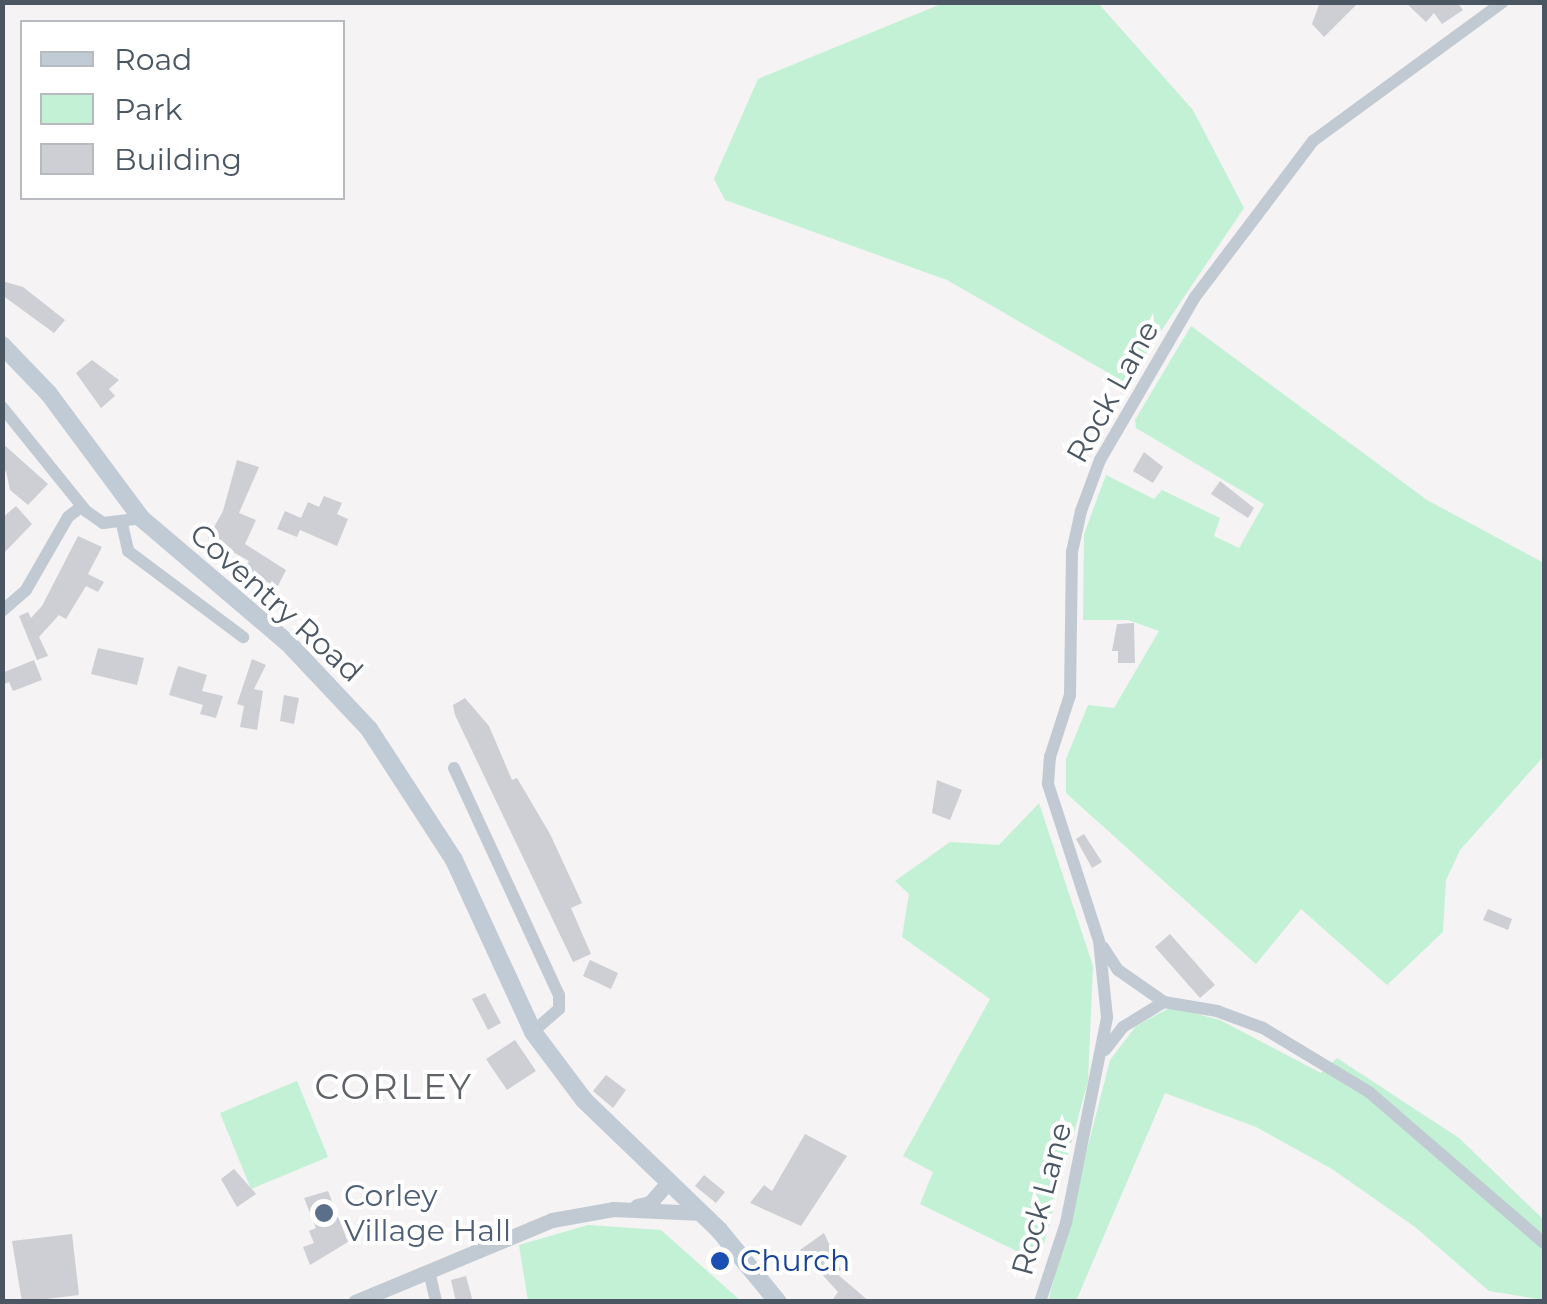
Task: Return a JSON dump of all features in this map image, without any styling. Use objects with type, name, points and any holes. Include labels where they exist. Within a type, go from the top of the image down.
[{"type":"main road","name":"Coventry Road","points":[[2,346],[49,394],[141,518],[288,643],[370,729],[447,848],[534,1032],[584,1100],[702,1213],[778,1302]]},
{"type":"street","name":"Rock Lane","points":[[1040,1302],[1066,1223],[1105,1050],[1099,941],[1048,784],[1074,660],[1072,552],[1100,460],[1195,297],[1313,141],[1503,2]]},
{"type":"street","points":[[2,407],[82,507],[103,522],[122,524],[141,518]]},
{"type":"street","points":[[2,611],[26,590],[68,517],[82,507]]},
{"type":"street","points":[[122,524],[128,551],[243,637]]},
{"type":"street","points":[[454,768],[560,995],[559,1009],[534,1032]]},
{"type":"street","points":[[1099,941],[1118,970],[1164,1002],[1216,1011],[1295,1044],[1398,1114],[1544,1243]]},
{"type":"street","points":[[1105,1050],[1123,1026],[1164,1002]]},
{"type":"street","points":[[355,1302],[552,1220],[650,1203],[668,1182]]},
{"type":"street","points":[[613,1209],[702,1213]]},
{"type":"street","points":[[429,1272],[436,1302]]},
{"type":"green space","points":[[946,2],[1098,3],[1193,110],[1244,208],[1126,383],[947,280],[725,200],[714,179],[758,79]]},
{"type":"green space","points":[[1191,326],[1427,500],[1544,563],[1544,756],[1460,850],[1446,880],[1443,932],[1387,985],[1301,909],[1256,964],[1066,793],[1066,759],[1088,705],[1114,708],[1159,631],[1128,620],[1083,620],[1084,534],[1106,475],[1154,499],[1162,490],[1220,518],[1214,536],[1239,548],[1264,504],[1136,428],[1135,420]]},
{"type":"green space","points":[[1039,803],[1093,966],[1088,1081],[1039,1262],[920,1204],[933,1172],[903,1156],[990,999],[902,937],[909,894],[895,881],[950,842],[999,845]]},
{"type":"green space","points":[[1171,1007],[1220,1020],[1321,1073],[1337,1058],[1459,1138],[1544,1220],[1544,1300],[1489,1291],[1415,1227],[1332,1169],[1256,1127],[1165,1093],[1076,1301],[1048,1302],[1110,1060],[1136,1026]]},
{"type":"green space","points":[[297,1081],[328,1157],[251,1189],[220,1113]]},
{"type":"green space","points":[[588,1225],[661,1230],[741,1301],[528,1301],[519,1245]]},
{"type":"building","points":[[1320,2],[1359,2],[1324,37],[1312,24]]},
{"type":"building","points":[[1405,2],[1457,2],[1463,10],[1442,24],[1434,13],[1426,22]]},
{"type":"building","points":[[2,281],[23,287],[65,320],[54,333],[2,295]]},
{"type":"building","points":[[92,360],[119,380],[109,389],[115,396],[101,408],[76,373]]},
{"type":"building","points":[[2,443],[48,484],[28,505],[10,490],[6,471],[2,475]]},
{"type":"building","points":[[1144,452],[1163,467],[1153,483],[1133,471]]},
{"type":"building","points":[[237,460],[259,467],[239,513],[256,520],[245,544],[286,570],[276,590],[245,569],[249,561],[208,538],[223,511]]},
{"type":"building","points":[[1220,481],[1254,508],[1248,518],[1211,494]]},
{"type":"building","points":[[324,496],[342,503],[337,514],[348,519],[337,546],[300,530],[297,537],[277,529],[285,511],[301,518],[308,502],[319,507]]},
{"type":"building","points":[[16,506],[32,524],[2,555],[2,518]]},
{"type":"building","points":[[78,536],[102,547],[88,574],[104,582],[98,592],[86,586],[66,619],[59,615],[39,637],[48,656],[37,660],[19,616],[28,612],[31,618],[42,606]]},
{"type":"building","points":[[1134,623],[1135,663],[1118,663],[1118,651],[1112,651],[1117,624]]},
{"type":"building","points":[[98,648],[144,658],[137,685],[91,674]]},
{"type":"building","points":[[252,659],[266,665],[254,689],[263,691],[257,730],[240,727],[244,706],[237,704]]},
{"type":"building","points":[[34,660],[42,680],[13,691],[9,682],[2,685],[2,673]]},
{"type":"building","points":[[178,666],[207,675],[202,691],[223,696],[216,718],[200,714],[203,705],[169,695]]},
{"type":"building","points":[[284,695],[299,698],[294,724],[280,721]]},
{"type":"building","points":[[465,698],[489,726],[512,780],[517,778],[550,834],[582,903],[571,908],[591,954],[573,962],[455,715],[453,705]]},
{"type":"building","points":[[937,780],[962,790],[950,820],[932,813]]},
{"type":"building","points":[[1084,834],[1102,862],[1092,868],[1076,839]]},
{"type":"building","points":[[1488,909],[1512,919],[1508,930],[1483,920]]},
{"type":"building","points":[[1170,934],[1215,985],[1200,998],[1155,947]]},
{"type":"building","points":[[590,960],[618,973],[611,989],[583,976]]},
{"type":"building","points":[[485,993],[501,1023],[488,1030],[472,999]]},
{"type":"building","points":[[515,1040],[536,1071],[507,1090],[486,1059]]},
{"type":"building","points":[[606,1075],[626,1090],[613,1108],[593,1091]]},
{"type":"building","points":[[805,1134],[847,1156],[801,1226],[750,1203],[764,1185],[772,1191]]},
{"type":"building","points":[[234,1169],[256,1194],[237,1207],[221,1179]]},
{"type":"building","points":[[704,1175],[725,1192],[716,1203],[695,1186]]},
{"type":"building","name":"Corley Village Hall","points":[[328,1191],[348,1242],[310,1265],[303,1247],[314,1243],[309,1231],[316,1228],[304,1198]]},
{"type":"building","points":[[824,1233],[841,1270],[836,1273],[870,1302],[831,1302],[838,1292],[800,1250]]},
{"type":"building","points":[[72,1234],[79,1295],[22,1302],[12,1241]]},
{"type":"building","points":[[466,1276],[473,1302],[456,1302],[451,1280]]},
{"type":"place","name":"Corley Village Hall","points":[[324,1213]]},
{"type":"place","name":"Church","points":[[720,1261]]},
{"type":"district","name":"CORLEY","points":[[394,1087]]}]
